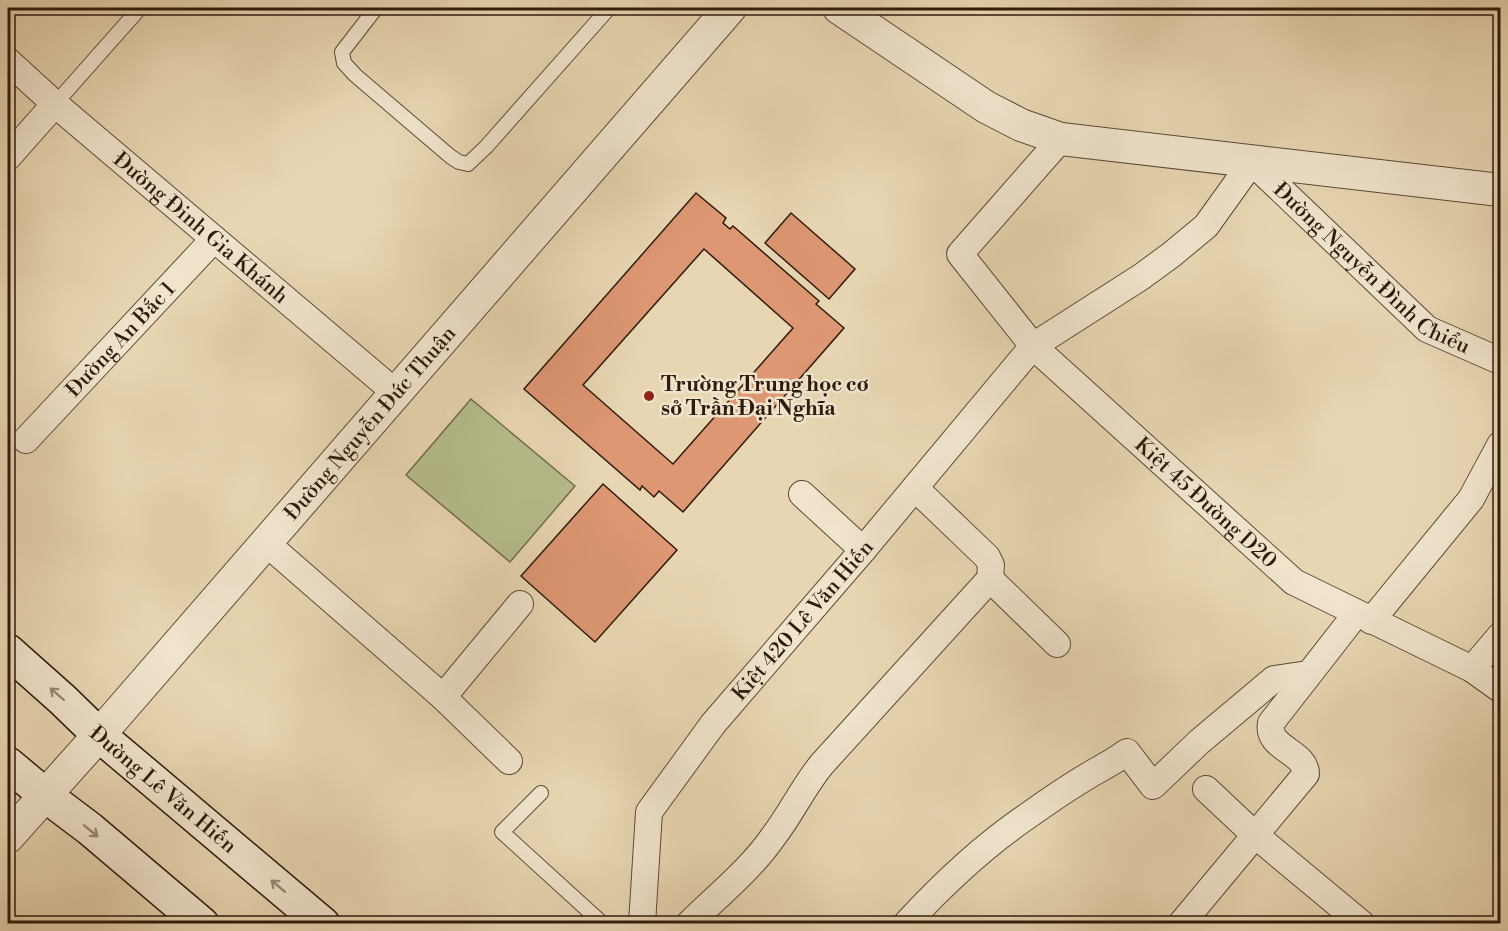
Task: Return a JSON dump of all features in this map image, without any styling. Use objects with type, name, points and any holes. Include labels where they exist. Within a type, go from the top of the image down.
[{"type":"main road","name":"Đường Lê Văn Hiến","points":[[8,651],[99,735],[322,924]]},
{"type":"main road","points":[[8,764],[202,924]]},
{"type":"street","name":"Đường Nguyễn Đức Thuận","points":[[8,837],[730,8]]},
{"type":"street","points":[[839,8],[986,107],[1021,125],[1061,139],[1500,190]]},
{"type":"street","name":"Đường Đinh Gia Khánh","points":[[8,61],[55,104],[396,393]]},
{"type":"street","points":[[8,157],[55,104]]},
{"type":"street","name":"Kiệt 45 Đường D20","points":[[1061,139],[960,254],[1033,346],[1294,582],[1472,669],[1500,689]]},
{"type":"street","name":"Kiệt 420 Lê Văn Hiến","points":[[642,924],[649,812],[713,724],[863,550],[1033,346],[1141,277],[1189,241],[1206,226],[1252,162]]},
{"type":"street","name":"Đường Nguyễn Đình Chiểu","points":[[1252,162],[1427,329],[1500,361]]},
{"type":"street","name":"Đường An Bắc 1","points":[[26,440],[214,239]]},
{"type":"street","points":[[1181,924],[1304,778],[1306,770],[1303,764],[1275,740],[1270,728],[1273,718],[1308,674],[1471,499],[1500,446]]},
{"type":"street","points":[[689,924],[763,851],[807,782],[822,764],[990,579],[991,565],[987,557],[915,488]]},
{"type":"street","points":[[802,494],[863,550]]},
{"type":"street","points":[[265,542],[443,697],[509,761]]},
{"type":"street","points":[[990,579],[1057,644]]},
{"type":"street","points":[[443,697],[520,604]]},
{"type":"street","points":[[1472,669],[1500,636]]},
{"type":"street","points":[[906,924],[935,892],[1024,818],[1093,773],[1113,763],[1127,752],[1154,786],[1199,742],[1274,679],[1308,674]]},
{"type":"street","points":[[1206,789],[1255,835],[1362,924]]},
{"type":"lane","points":[[55,104],[140,8]]},
{"type":"lane","points":[[376,8],[342,52],[344,63],[451,157],[468,164],[486,147],[609,8]]},
{"type":"lane","points":[[542,793],[502,832],[603,924]]},
{"type":"green space","points":[[471,399],[575,486],[510,562],[406,475]]},
{"type":"building","points":[[696,193],[726,218],[723,223],[730,229],[733,226],[819,301],[816,304],[844,328],[683,512],[659,491],[654,497],[642,486],[640,490],[524,389]],"holes":[[[704,249],[793,328],[673,464],[583,385]]]},
{"type":"building","points":[[791,213],[855,269],[829,299],[765,243]]},
{"type":"building","points":[[603,484],[677,550],[595,642],[521,576]]},
{"type":"place","name":"Trường Trung học cơ sở Trần Đại Nghĩa","points":[[649,396]]}]
